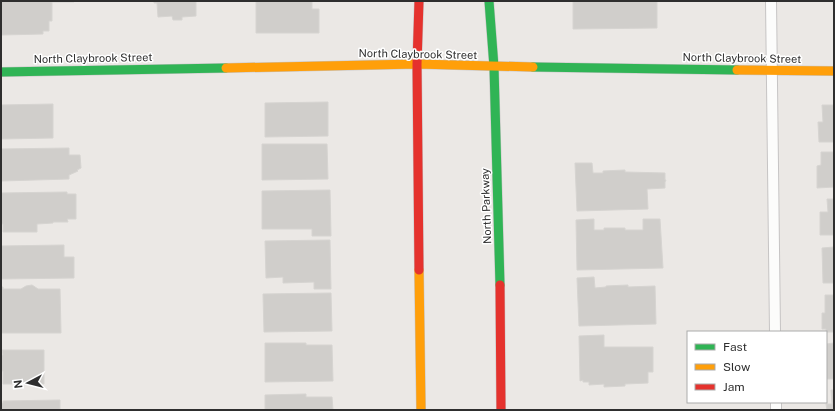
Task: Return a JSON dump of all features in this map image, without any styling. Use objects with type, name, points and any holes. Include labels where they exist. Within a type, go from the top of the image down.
[{"type":"main road","points":[[414,1],[417,64],[421,410]]},
{"type":"main road","points":[[417,64],[419,1]]},
{"type":"main road","name":"North Parkway","points":[[490,1],[494,67],[499,237],[501,410]]},
{"type":"main road","points":[[494,67],[498,1]]},
{"type":"main road","name":"North Claybrook Street","points":[[1,72],[417,64],[494,67],[834,71]]},
{"type":"lane","points":[[771,1],[775,331]]},
{"type":"building","points":[[1,1],[74,2],[52,2],[52,21],[49,21],[49,31],[43,31],[43,34],[1,35]]},
{"type":"building","points":[[154,1],[196,1],[196,16],[182,17],[182,20],[173,20],[172,16],[158,17],[157,3],[154,3]]},
{"type":"building","points":[[256,1],[312,1],[312,9],[319,9],[319,33],[256,33]]},
{"type":"building","points":[[573,1],[657,1],[657,28],[573,29]]},
{"type":"building","points":[[328,102],[328,136],[265,137],[265,103]]},
{"type":"building","points":[[53,104],[53,138],[1,139],[1,105]]},
{"type":"building","points":[[822,105],[834,105],[834,142],[819,142],[818,122],[823,122]]},
{"type":"building","points":[[262,144],[327,144],[328,179],[262,180]]},
{"type":"building","points":[[69,148],[69,155],[80,155],[81,168],[69,175],[69,179],[1,181],[1,149]]},
{"type":"building","points":[[821,152],[834,152],[834,187],[817,188],[817,166],[821,165]]},
{"type":"building","points":[[575,163],[592,163],[593,173],[625,170],[625,172],[665,173],[665,188],[647,189],[648,209],[577,211]]},
{"type":"building","points":[[330,190],[331,236],[312,236],[312,229],[262,229],[262,191]]},
{"type":"building","points":[[67,192],[67,194],[76,194],[76,219],[67,219],[68,222],[37,224],[37,232],[3,232],[3,224],[1,224],[1,193]]},
{"type":"building","points":[[827,199],[834,199],[834,235],[820,235],[820,212],[828,212]]},
{"type":"building","points":[[594,219],[594,230],[604,230],[604,228],[625,228],[625,230],[643,230],[643,219],[660,219],[663,268],[577,270],[576,220]]},
{"type":"building","points":[[330,240],[331,289],[314,289],[314,282],[283,283],[283,277],[266,278],[265,241]]},
{"type":"building","points":[[64,245],[64,257],[74,257],[74,278],[1,279],[1,246]]},
{"type":"building","points":[[834,247],[834,283],[823,283],[822,248]]},
{"type":"building","points":[[594,277],[595,288],[628,285],[628,287],[655,286],[656,324],[579,326],[577,278]]},
{"type":"building","points":[[32,285],[38,289],[60,289],[61,333],[1,333],[1,287],[3,287],[3,289],[21,289]]},
{"type":"building","points":[[331,293],[332,331],[264,332],[263,294]]},
{"type":"building","points":[[825,295],[834,295],[834,332],[827,332],[826,329],[822,329],[822,313],[825,313]]},
{"type":"building","points":[[604,335],[604,347],[653,347],[653,372],[648,372],[648,383],[604,387],[604,384],[589,385],[589,382],[583,382],[583,380],[580,381],[579,336]]},
{"type":"building","points":[[265,343],[306,343],[306,345],[332,345],[333,381],[265,382]]},
{"type":"building","points":[[834,343],[834,379],[827,379],[827,344]]},
{"type":"building","points":[[2,350],[44,350],[44,384],[3,384],[3,371],[1,371],[1,355],[3,355]]},
{"type":"building","points":[[831,390],[834,390],[834,410],[827,410],[826,404],[832,404]]},
{"type":"building","points":[[306,394],[306,397],[332,397],[333,410],[265,410],[265,395]]},
{"type":"building","points":[[60,400],[60,410],[1,410],[1,403],[3,403],[3,401]]},
{"type":"traffic: fast","points":[[489,1],[494,67],[500,285]]},
{"type":"traffic: fast","points":[[533,67],[737,70]]},
{"type":"traffic: fast","points":[[1,72],[226,68]]},
{"type":"traffic: slow","points":[[226,68],[417,64],[533,67]]},
{"type":"traffic: slow","points":[[737,70],[834,71]]},
{"type":"traffic: slow","points":[[419,270],[421,410]]},
{"type":"traffic: jam","points":[[419,1],[417,64],[419,270]]},
{"type":"traffic: jam","points":[[500,285],[501,410]]}]
